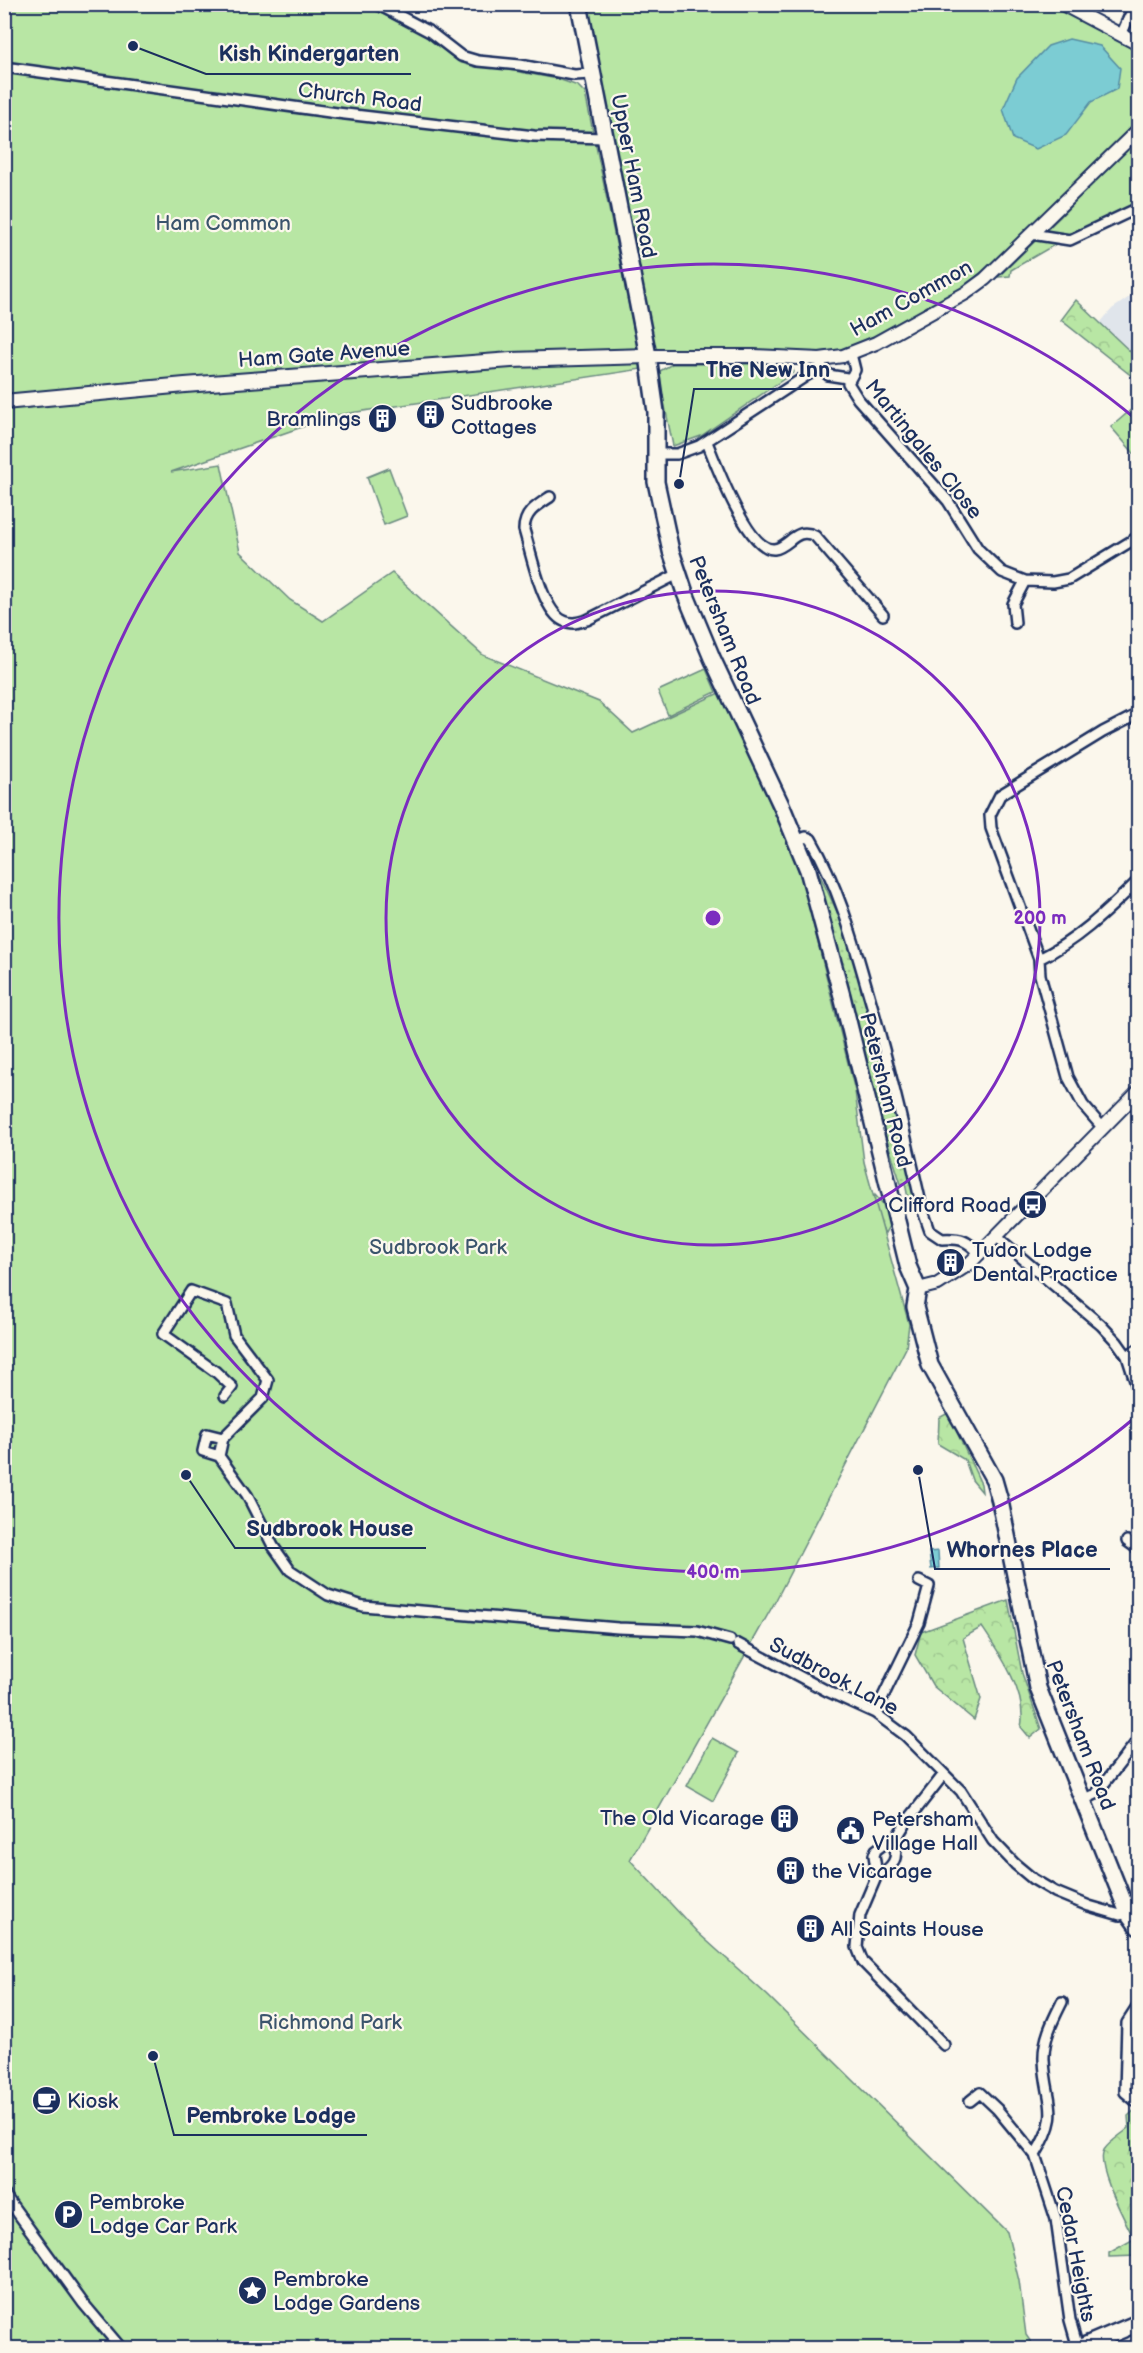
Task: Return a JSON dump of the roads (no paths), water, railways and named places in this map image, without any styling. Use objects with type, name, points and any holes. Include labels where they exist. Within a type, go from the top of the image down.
[{"type":"main road","name":"Upper Ham Road","points":[[579,4],[648,356]]},
{"type":"main road","name":"Ham Gate Avenue","points":[[4,402],[185,385],[511,360],[648,356]]},
{"type":"main road","name":"Petersham Road","points":[[648,356],[656,412],[655,475],[659,501],[678,574],[729,696],[808,870],[908,1266],[918,1289],[915,1307],[930,1365],[986,1465],[997,1490],[1034,1677],[1049,1720],[1128,1913],[1138,1927]]},
{"type":"main road","points":[[1078,2349],[1138,2323]]},
{"type":"street","points":[[377,4],[430,32],[461,56],[478,61],[520,65],[574,75],[592,74]]},
{"type":"street","points":[[1062,4],[1138,44]]},
{"type":"street","points":[[1121,35],[1135,4]]},
{"type":"street","name":"Church Road","points":[[4,67],[337,113],[534,136],[605,138]]},
{"type":"street","name":"Ham Common","points":[[656,454],[685,452],[707,442],[821,363],[876,343],[966,293],[992,274],[1138,130]]},
{"type":"street","points":[[1031,234],[1066,243],[1138,208]]},
{"type":"street","name":"Martingales Close","points":[[848,383],[855,370],[851,354]]},
{"type":"street","name":"Ham Common","points":[[648,356],[754,356],[821,363]]},
{"type":"street","name":"Martingales Close","points":[[821,363],[828,375],[848,378],[848,383],[858,399],[948,501],[978,549],[992,565],[1002,572],[1025,581],[1053,582],[1069,579],[1138,537]]},
{"type":"street","points":[[707,442],[736,509],[760,543],[767,548],[775,549],[796,535],[806,533],[815,536],[883,615]]},
{"type":"street","points":[[550,497],[528,513],[524,521],[524,530],[547,602],[554,615],[564,621],[574,623],[587,620],[678,574]]},
{"type":"street","points":[[1015,623],[1013,604],[1025,581]]},
{"type":"street","points":[[1102,1127],[1083,1105],[1068,1077],[1040,975],[1039,959],[991,828],[990,818],[992,807],[1000,795],[1015,783],[1138,714]]},
{"type":"street","points":[[796,841],[806,837],[811,839],[850,927],[882,1038],[922,1208],[930,1231],[939,1238],[966,1240],[980,1254]]},
{"type":"street","points":[[1039,959],[1062,947],[1091,926],[1138,881]]},
{"type":"street","points":[[918,1289],[944,1281],[980,1254],[1138,1092]]},
{"type":"street","points":[[997,1237],[1118,1342],[1127,1356],[1138,1390]]},
{"type":"street","points":[[219,1456],[223,1438],[263,1398],[268,1380],[234,1335],[227,1304],[191,1291],[163,1334],[216,1372],[232,1387],[225,1396]]},
{"type":"street","points":[[1127,1356],[1138,1349]]},
{"type":"street","name":"Sudbrook Lane","points":[[223,1438],[207,1434],[203,1450],[219,1456],[247,1495],[273,1546],[290,1570],[328,1595],[363,1606],[618,1628],[697,1631],[734,1642],[829,1692],[875,1713],[906,1736],[961,1791],[993,1841],[1033,1879],[1055,1892],[1089,1906],[1120,1916],[1128,1913]]},
{"type":"street","points":[[875,1713],[919,1623],[929,1586],[919,1581]]},
{"type":"street","points":[[1083,1800],[1096,1794],[1138,1740]]},
{"type":"street","points":[[877,1875],[890,1868],[894,1862],[897,1855],[894,1842],[905,1824],[944,1774]]},
{"type":"street","points":[[894,1842],[884,1844],[876,1850],[874,1855],[877,1875],[860,1915],[857,1947],[863,1962],[944,2045]]},
{"type":"street","points":[[1035,2155],[1046,2136],[1052,2113],[1044,2060],[1047,2037],[1062,2002]]},
{"type":"street","points":[[1137,2102],[1125,2092],[1124,2077],[1127,2023],[1138,2006]]},
{"type":"street","points":[[970,2101],[980,2094],[987,2084]]},
{"type":"street","name":"Cedar Heights","points":[[980,2094],[997,2109],[1035,2155],[1056,2219],[1070,2320],[1078,2349]]},
{"type":"street","points":[[4,2194],[83,2303],[121,2349]]},
{"type":"water","points":[[1069,39],[1100,46],[1120,68],[1117,89],[1091,102],[1066,135],[1036,149],[1013,139],[1003,109],[1017,78],[1048,46]]},
{"type":"water","points":[[938,1551],[939,1568],[931,1569],[929,1552]]},
{"type":"place","name":"Kish Kindergarten","points":[[133,46]]},
{"type":"place","name":"Sudbrooke Cottages","points":[[430,415]]},
{"type":"place","name":"Bramlings","points":[[382,419]]},
{"type":"place","name":"The New Inn","points":[[679,484]]},
{"type":"place","name":"Clifford Road","points":[[1032,1205]]},
{"type":"place","name":"Tudor Lodge Dental Practice","points":[[951,1262]]},
{"type":"place","name":"Whornes Place","points":[[918,1470]]},
{"type":"place","name":"Sudbrook House","points":[[186,1475]]},
{"type":"place","name":"The Old Vicarage","points":[[785,1818]]},
{"type":"place","name":"Petersham Village Hall","points":[[851,1831]]},
{"type":"place","name":"the Vicarage","points":[[791,1871]]},
{"type":"place","name":"All Saints House","points":[[810,1929]]},
{"type":"place","name":"Pembroke Lodge","points":[[153,2056]]},
{"type":"place","name":"Kiosk","points":[[46,2101]]},
{"type":"place","name":"Pembroke Lodge Car Park","points":[[68,2214]]},
{"type":"place","name":"Pembroke Lodge Gardens","points":[[252,2291]]},
{"type":"park label","name":"Sudbrook Park","points":[[438,1247]]},
{"type":"park label","name":"Richmond Park","points":[[330,2022]]}]
